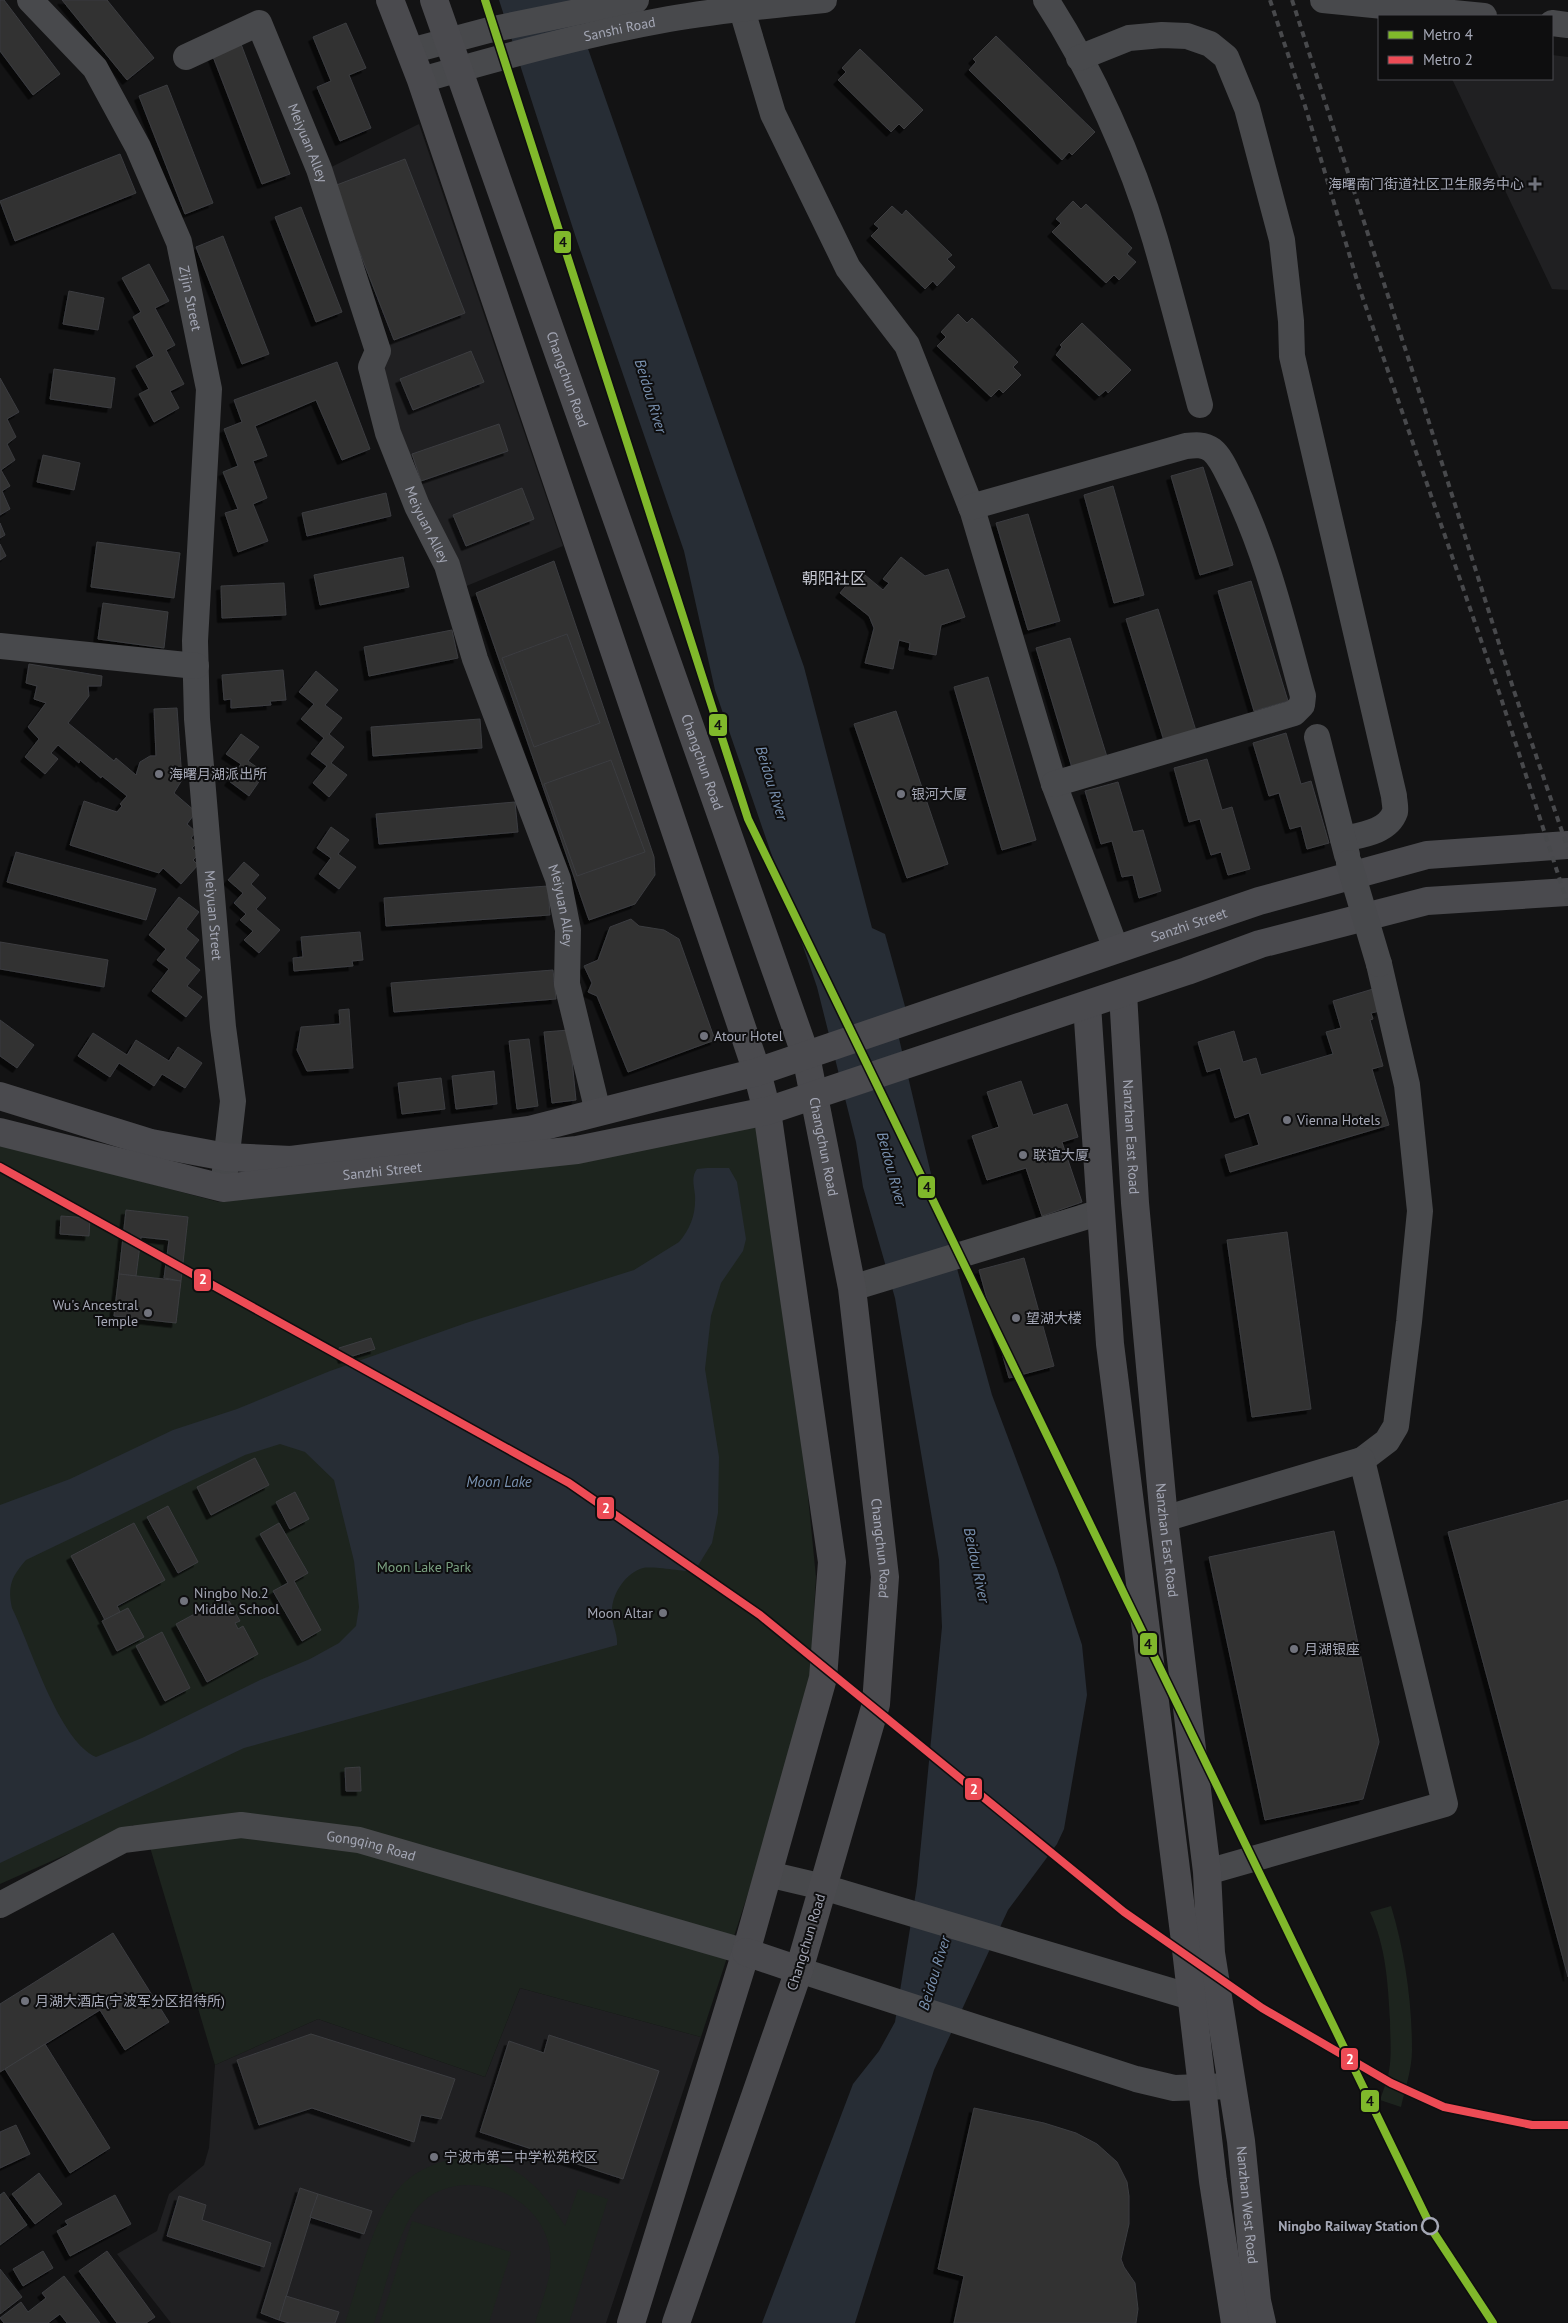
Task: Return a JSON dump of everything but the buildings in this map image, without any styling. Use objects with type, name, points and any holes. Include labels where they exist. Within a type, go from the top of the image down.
[{"type":"main road","points":[[390,0],[421,80],[757,1072],[767,1111],[832,1562],[823,1678],[746,1952],[631,2323]]},
{"type":"main road","name":"Changchun Road","points":[[434,0],[813,1053],[822,1092],[852,1288],[885,1577],[876,1704],[799,1970],[676,2323]]},
{"type":"main road","name":"Sanzhi Street","points":[[0,1096],[151,1143],[226,1157],[291,1160],[529,1130],[757,1072],[1259,901],[1427,855],[1568,845]]},
{"type":"main road","points":[[822,1092],[1087,1005],[1260,944],[1428,901],[1568,892]]},
{"type":"main road","name":"Nanzhan East Road","points":[[1122,993],[1135,1203],[1164,1519],[1207,1872],[1211,1953],[1232,2086]]},
{"type":"main road","points":[[1087,1005],[1110,1344],[1203,2088]]},
{"type":"main road","name":"Sanzhi Street","points":[[0,1132],[223,1188],[577,1150],[767,1111],[822,1092]]},
{"type":"main road","points":[[746,1952],[799,1970]]},
{"type":"main road","name":"Nanzhan West Road","points":[[1232,2086],[1241,2141],[1257,2301],[1262,2323]]},
{"type":"main road","name":"Nanzhan West Road","points":[[1203,2088],[1213,2182],[1235,2323]]},
{"type":"street","name":"Zijin Street","points":[[30,0],[96,68],[138,147],[179,242],[209,389],[195,653]]},
{"type":"street","name":"Sanshi Road","points":[[410,51],[448,39],[583,9],[636,0]]},
{"type":"street","name":"Sanshi Road","points":[[421,80],[592,34],[740,4],[824,0]]},
{"type":"street","points":[[1046,0],[1079,58],[1123,151],[1154,237],[1200,405]]},
{"type":"street","points":[[1323,0],[1474,15]]},
{"type":"street","points":[[740,4],[773,114],[848,268],[908,345],[971,507],[1054,784],[1116,949]]},
{"type":"street","name":"Meiyuan Alley","points":[[186,57],[260,23],[319,169],[378,351],[371,367],[388,433],[417,506],[447,565],[475,659],[558,879],[568,930],[567,984],[598,1112]]},
{"type":"street","points":[[1553,23],[1568,25]]},
{"type":"street","points":[[1079,58],[1129,38],[1162,35],[1187,36],[1210,44],[1226,57],[1247,108],[1282,240],[1291,321],[1292,356],[1394,796],[1395,811],[1388,822],[1346,851]]},
{"type":"street","points":[[971,507],[1186,446],[1199,445],[1212,450],[1225,469],[1249,517],[1265,558],[1304,696],[1302,706],[1294,713],[1054,784]]},
{"type":"street","points":[[0,646],[195,653]]},
{"type":"street","name":"Meiyuan Street","points":[[195,653],[199,749],[223,1026],[233,1102],[223,1188]]},
{"type":"street","points":[[1164,1519],[1362,1460],[1387,1441],[1396,1426],[1420,1211],[1406,1086],[1379,964],[1346,851],[1317,737]]},
{"type":"street","points":[[852,1288],[1101,1212]]},
{"type":"street","points":[[1207,1872],[1445,1804],[1362,1460]]},
{"type":"street","name":"Gongqing Road","points":[[0,1905],[123,1840],[241,1825],[359,1840],[746,1952]]},
{"type":"street","points":[[768,1874],[823,1886],[1219,2005]]},
{"type":"street","points":[[799,1970],[1136,2079],[1174,2088],[1232,2086]]},
{"type":"shaded area","name":"海曙南门街道社区卫生服务中心","points":[[1553,55],[1568,57],[1568,290],[1552,289],[1452,80],[1553,80]]},
{"type":"shaded area","points":[[419,124],[563,546],[464,587],[401,458],[317,174]]},
{"type":"shaded area","name":"宁波市第二中学松苑校区","points":[[520,1988],[701,2037],[606,2323],[171,2323],[117,2254],[157,2231],[169,2194],[204,2165],[209,2148],[215,2065],[318,2019],[485,2077]]},
{"type":"green space","name":"Moon Lake Park","points":[[761,1126],[791,1325],[816,1577],[810,1680],[776,1808],[701,2037],[520,1988],[485,2077],[318,2019],[215,2065],[149,1844],[133,1825],[0,1884],[0,1144],[219,1202],[516,1165]]},
{"type":"green space","points":[[1391,1906],[1404,1959],[1412,2032],[1411,2064],[1401,2107],[1380,2100],[1390,2065],[1390,2021],[1383,1952],[1370,1912]]},
{"type":"green space","points":[[465,2156],[482,2158],[498,2163],[524,2177],[546,2199],[565,2226],[578,2189],[608,2199],[569,2323],[535,2323],[550,2273],[548,2242],[540,2223],[527,2208],[510,2196],[491,2188],[470,2185],[450,2187],[432,2195],[416,2209],[409,2219],[397,2247],[374,2323],[345,2323],[370,2244],[387,2205],[398,2189],[411,2177],[430,2166]]},
{"type":"green space","points":[[412,2221],[511,2252],[489,2323],[380,2323]]},
{"type":"water","name":"Beidou River","points":[[499,0],[571,0],[804,667],[872,928],[885,934],[906,1010],[893,1013],[932,1178],[992,1395],[1057,1568],[1082,1645],[1087,1695],[1064,1829],[1057,1844],[1008,1910],[934,2070],[855,2323],[762,2323],[853,2084],[879,2051],[895,2022],[917,1885],[942,1627],[939,1560],[895,1298],[863,1187],[856,1142],[817,987],[715,690],[684,551],[577,241]]},
{"type":"water","name":"Moon Lake","points":[[729,1168],[737,1182],[746,1239],[743,1251],[721,1283],[711,1316],[705,1369],[719,1457],[718,1513],[712,1543],[694,1572],[643,1568],[631,1574],[621,1585],[614,1597],[612,1620],[617,1645],[244,1748],[0,1863],[0,1505],[70,1479],[173,1430],[237,1409],[330,1371],[466,1323],[634,1270],[679,1242],[687,1231],[695,1208],[693,1178],[697,1169]],"holes":[[[280,1444],[305,1452],[334,1480],[354,1561],[359,1607],[356,1626],[339,1643],[310,1659],[260,1680],[142,1738],[96,1757],[82,1747],[58,1712],[12,1608],[10,1593],[12,1582],[21,1566],[26,1560],[245,1455]]]},
{"type":"railway","points":[[1270,0],[1306,109],[1359,287],[1501,698],[1568,905]]},
{"type":"railway","points":[[1292,0],[1514,691],[1568,849]]},
{"type":"metro line","name":"4","points":[[485,0],[748,819],[1434,2233],[1493,2323]]},
{"type":"metro line","name":"2","points":[[0,1167],[569,1483],[760,1615],[1124,1912],[1262,2008],[1391,2083],[1444,2107],[1532,2125],[1568,2125]]},
{"type":"place","name":"海曙南门街道社区卫生服务中心","points":[[1535,184]]},
{"type":"place","name":"海曙月湖派出所","points":[[159,774]]},
{"type":"place","name":"银河大厦","points":[[901,794]]},
{"type":"place","name":"Atour Hotel","points":[[704,1036]]},
{"type":"place","name":"Vienna Hotels","points":[[1287,1120]]},
{"type":"place","name":"联谊大厦","points":[[1023,1155]]},
{"type":"place","name":"Wu's Ancestral Temple","points":[[148,1313]]},
{"type":"place","name":"望湖大楼","points":[[1016,1318]]},
{"type":"place","name":"Ningbo No.2 Middle School","points":[[184,1601]]},
{"type":"place","name":"Moon Altar","points":[[663,1613]]},
{"type":"place","name":"月湖银座","points":[[1294,1649]]},
{"type":"place","name":"月湖大酒店(宁波军分区招待所)","points":[[25,2001]]},
{"type":"place","name":"宁波市第二中学松苑校区","points":[[434,2157]]},
{"type":"place","name":"Ningbo Railway Station","points":[[1430,2226]]},
{"type":"district","name":"朝阳社区","points":[[834,578]]}]
